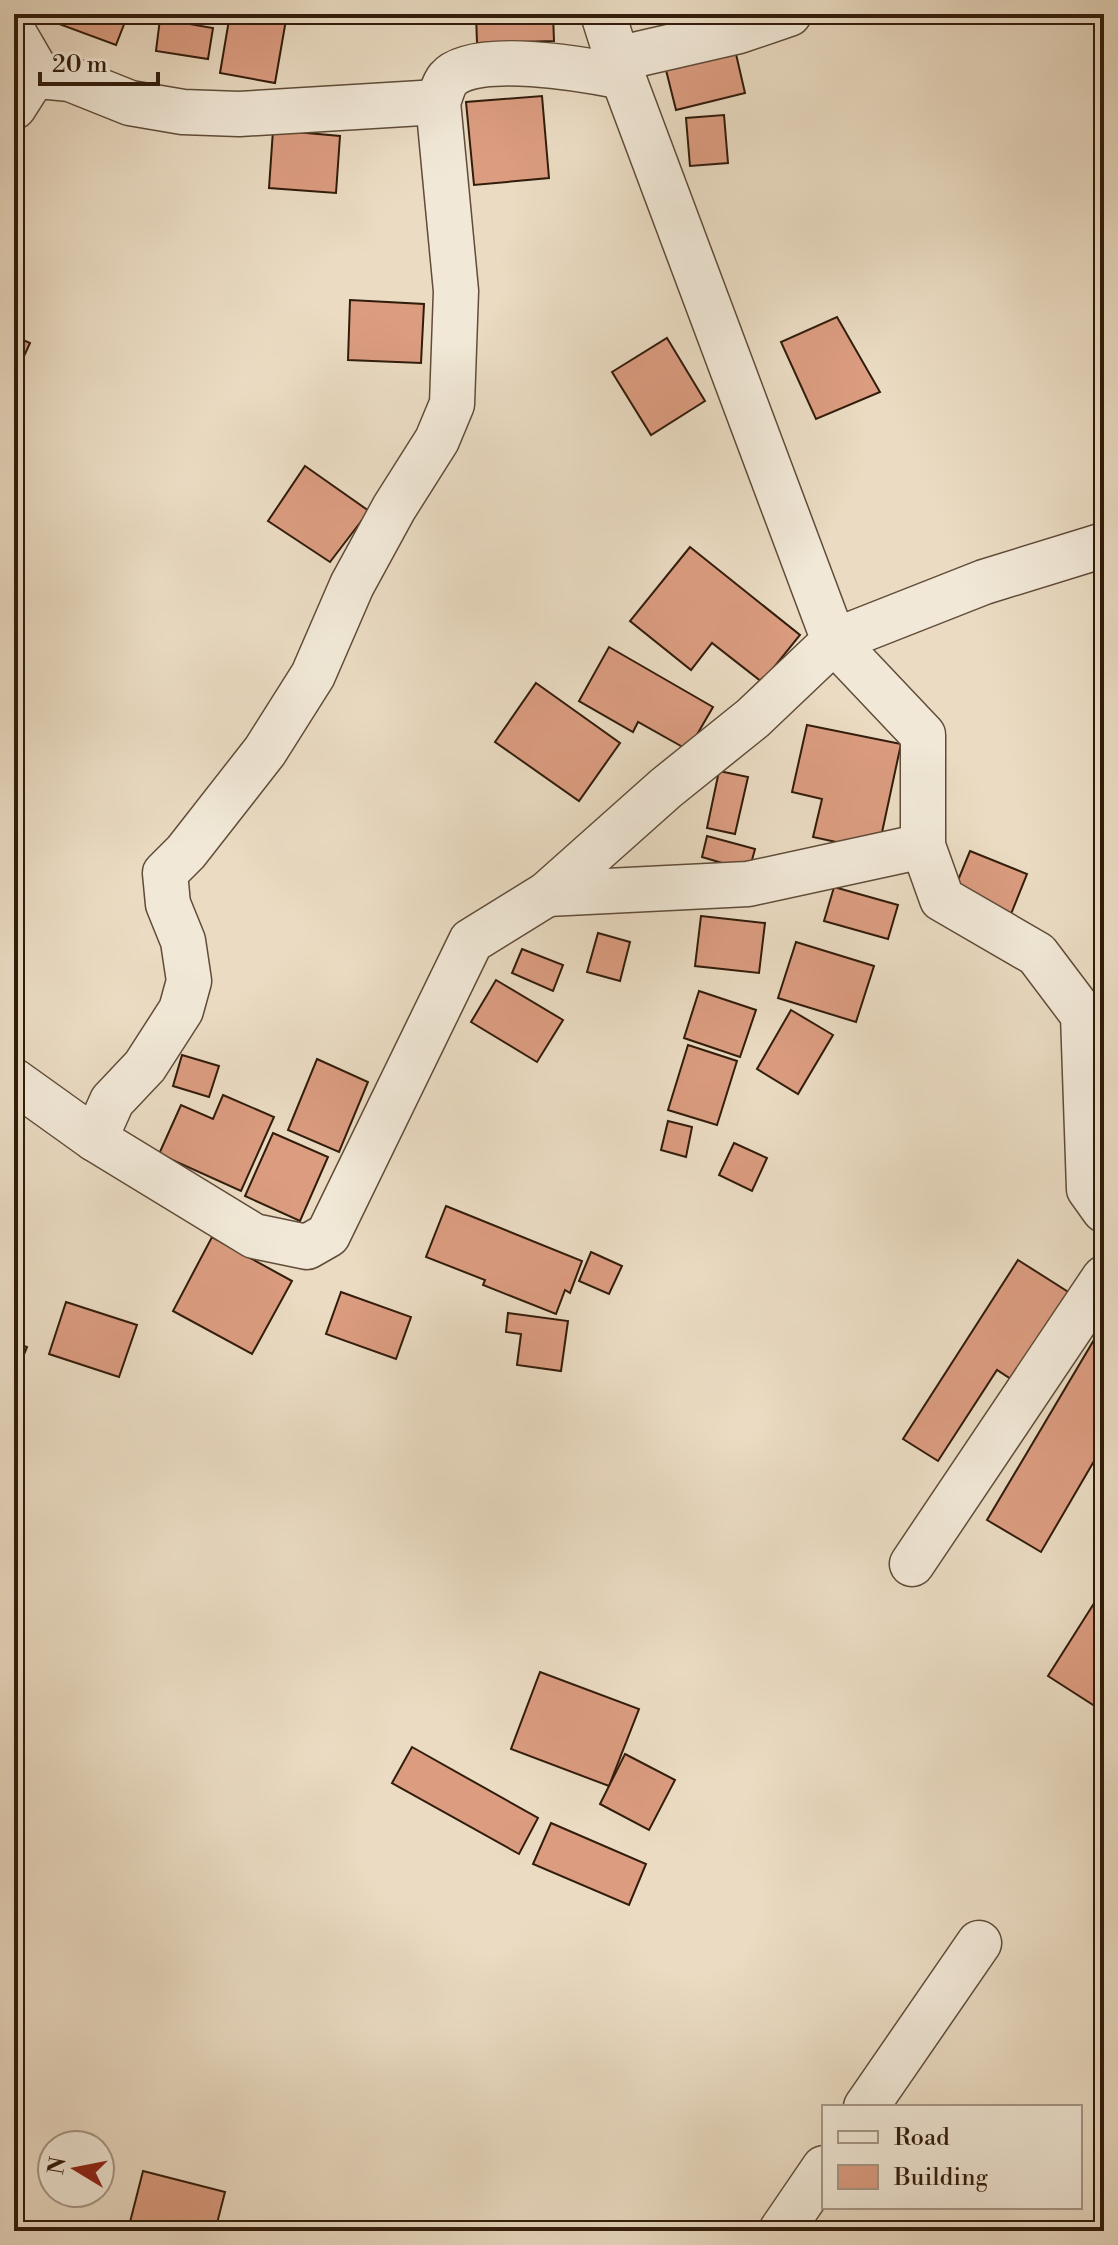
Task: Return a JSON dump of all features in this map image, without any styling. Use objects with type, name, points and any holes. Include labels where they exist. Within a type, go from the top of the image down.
[{"type":"street","points":[[603,14],[620,68],[834,641],[923,735],[923,846],[942,899],[1037,954],[1083,1015],[1089,1189],[1104,1210]]},
{"type":"street","points":[[95,1139],[112,1101],[145,1066],[181,1010],[189,981],[183,941],[168,904],[165,873],[186,852],[265,751],[313,675],[352,585],[394,508],[437,440],[452,404],[456,291],[438,102],[448,78],[465,68],[520,63],[620,68],[789,14]]},
{"type":"street","points":[[14,33],[27,92],[70,79],[130,103],[183,112],[239,114],[438,102]]},
{"type":"street","points":[[14,1081],[95,1139],[254,1236],[307,1247],[328,1235],[471,941],[547,894],[666,788],[753,718],[834,641],[984,582],[1104,545]]},
{"type":"street","points":[[547,894],[748,884],[923,846]]},
{"type":"street","points":[[912,1564],[1104,1278]]},
{"type":"street","points":[[867,2105],[979,1943]]},
{"type":"street","points":[[781,2231],[822,2171]]},
{"type":"building","points":[[63,14],[128,14],[116,45],[59,24]]},
{"type":"building","points":[[230,14],[287,14],[275,83],[220,73]]},
{"type":"building","points":[[476,14],[553,14],[554,41],[477,43]]},
{"type":"building","points":[[160,19],[213,28],[208,59],[156,51]]},
{"type":"building","points":[[736,54],[745,93],[676,110],[666,70]]},
{"type":"building","points":[[542,96],[549,178],[474,185],[466,102]]},
{"type":"building","points":[[724,115],[728,163],[690,166],[686,118]]},
{"type":"building","points":[[273,130],[340,136],[336,193],[269,188]]},
{"type":"building","points":[[350,300],[424,304],[421,363],[348,360]]},
{"type":"building","points":[[837,317],[880,392],[816,419],[781,342]]},
{"type":"building","points":[[14,336],[30,343],[14,378]]},
{"type":"building","points":[[667,338],[705,401],[651,435],[612,372]]},
{"type":"building","points":[[305,466],[369,511],[330,562],[268,521]]},
{"type":"building","points":[[690,547],[800,635],[762,682],[712,643],[691,670],[630,621]]},
{"type":"building","points":[[609,647],[713,707],[688,750],[638,722],[633,732],[579,701]]},
{"type":"building","points":[[536,683],[620,743],[579,801],[495,742]]},
{"type":"building","points":[[807,725],[901,744],[878,851],[813,837],[822,799],[792,792]]},
{"type":"building","points":[[719,771],[748,777],[735,834],[707,828]]},
{"type":"building","points":[[707,836],[755,849],[749,871],[702,857]]},
{"type":"building","points":[[970,851],[1027,874],[1011,914],[954,890]]},
{"type":"building","points":[[834,887],[898,905],[888,939],[824,921]]},
{"type":"building","points":[[701,916],[765,923],[759,973],[695,966]]},
{"type":"building","points":[[598,933],[630,942],[620,981],[587,972]]},
{"type":"building","points":[[796,942],[874,966],[856,1022],[778,998]]},
{"type":"building","points":[[522,949],[563,965],[553,991],[512,973]]},
{"type":"building","points":[[496,980],[563,1020],[537,1062],[471,1022]]},
{"type":"building","points":[[699,991],[756,1010],[740,1057],[684,1038]]},
{"type":"building","points":[[791,1010],[833,1035],[798,1094],[757,1069]]},
{"type":"building","points":[[688,1045],[737,1061],[717,1125],[668,1110]]},
{"type":"building","points":[[182,1055],[219,1066],[209,1097],[173,1086]]},
{"type":"building","points":[[317,1059],[368,1082],[339,1152],[288,1130]]},
{"type":"building","points":[[223,1095],[274,1117],[241,1191],[159,1154],[181,1105],[213,1119]]},
{"type":"building","points":[[668,1121],[692,1127],[686,1157],[661,1150]]},
{"type":"building","points":[[273,1133],[328,1157],[300,1221],[245,1196]]},
{"type":"building","points":[[734,1143],[767,1158],[752,1191],[719,1175]]},
{"type":"building","points":[[446,1206],[582,1261],[570,1293],[565,1290],[556,1314],[483,1285],[485,1280],[426,1257]]},
{"type":"building","points":[[212,1237],[292,1281],[252,1354],[173,1311]]},
{"type":"building","points":[[591,1252],[622,1266],[609,1294],[579,1281]]},
{"type":"building","points":[[1018,1260],[1070,1293],[1014,1381],[997,1370],[938,1461],[903,1439]]},
{"type":"building","points":[[341,1292],[411,1317],[396,1359],[326,1334]]},
{"type":"building","points":[[66,1302],[137,1325],[119,1377],[49,1354]]},
{"type":"building","points":[[508,1313],[568,1321],[561,1371],[517,1365],[521,1334],[506,1332]]},
{"type":"building","points":[[1104,1323],[1104,1444],[1041,1552],[987,1520]]},
{"type":"building","points":[[14,1342],[27,1347],[14,1379]]},
{"type":"building","points":[[1098,1597],[1104,1600],[1104,1712],[1048,1676]]},
{"type":"building","points":[[540,1672],[639,1709],[609,1786],[511,1749]]},
{"type":"building","points":[[412,1747],[538,1818],[519,1854],[392,1783]]},
{"type":"building","points":[[625,1754],[675,1780],[649,1830],[600,1804]]},
{"type":"building","points":[[551,1823],[646,1864],[629,1905],[533,1864]]},
{"type":"building","points":[[143,2171],[225,2192],[215,2231],[128,2230]]}]
